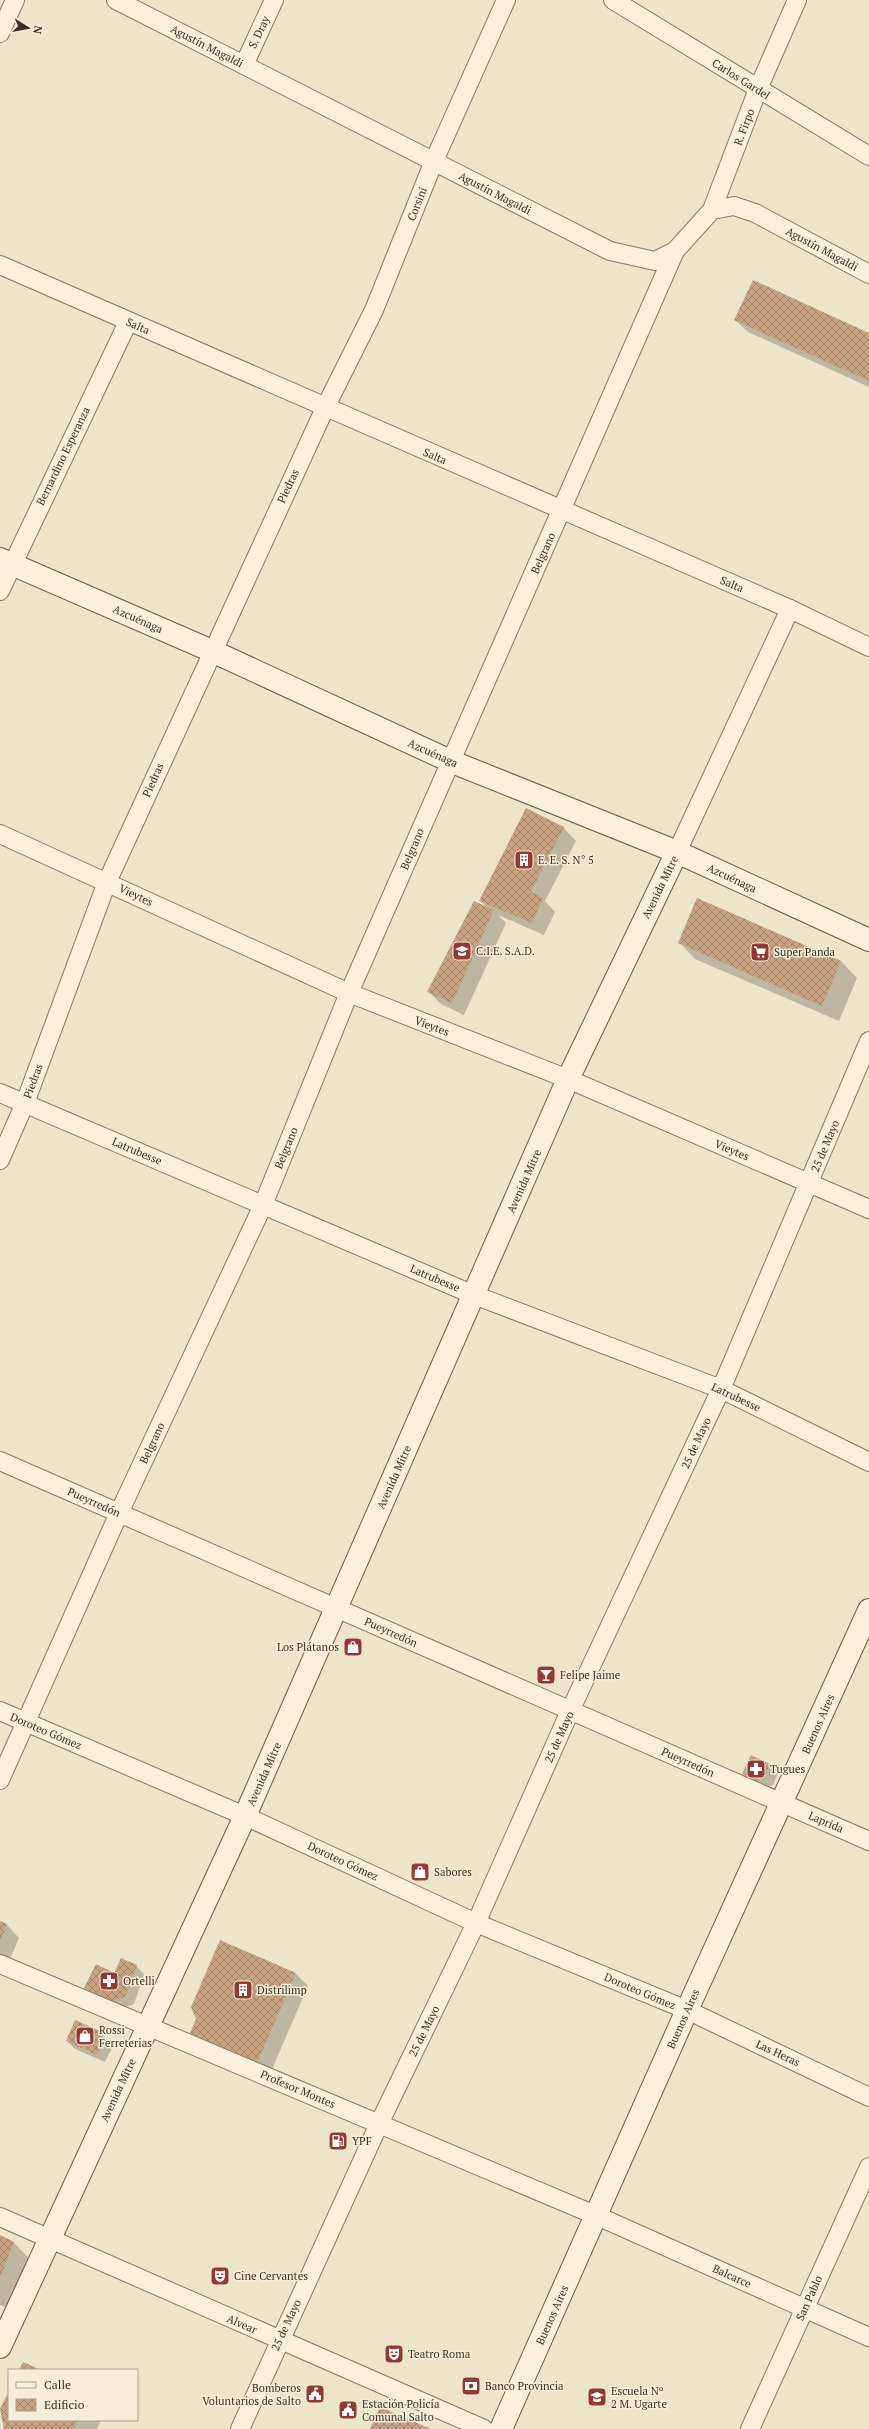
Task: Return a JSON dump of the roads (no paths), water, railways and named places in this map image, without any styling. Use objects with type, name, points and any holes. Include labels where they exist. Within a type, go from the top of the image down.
[{"type":"street","points":[[0,33],[15,0]]},
{"type":"street","name":"Agustín Magaldi","points":[[116,0],[610,251],[655,260],[675,251],[712,210],[734,206],[755,213],[869,274]]},
{"type":"street","name":"S. Dray","points":[[244,65],[274,0]]},
{"type":"street","name":"Corsini","points":[[325,408],[374,310],[434,161],[506,0]]},
{"type":"street","name":"Carlos Gardel","points":[[613,0],[869,156]]},
{"type":"street","name":"R. Firpo","points":[[712,210],[758,89],[797,0]]},
{"type":"street","name":"Belgrano","points":[[0,1780],[119,1513],[263,1206],[349,993],[675,251]]},
{"type":"street","name":"Salta","points":[[0,265],[325,408],[790,609],[869,647]]},
{"type":"street","name":"Bernardino Esperanza","points":[[0,591],[6,562],[128,322]]},
{"type":"street","name":"Piedras","points":[[0,1160],[25,1103],[107,882],[325,408]]},
{"type":"street","name":"Azcuénaga","points":[[6,562],[212,651],[450,761],[677,852],[869,940]]},
{"type":"street","name":"Avenida Mitre","points":[[0,2347],[245,1816],[568,1079],[677,852],[790,609]]},
{"type":"street","name":"Vieytes","points":[[0,834],[349,993],[568,1079],[869,1209]]},
{"type":"street","name":"25 de Mayo","points":[[240,2429],[279,2340],[379,2124],[476,1923],[570,1711],[721,1389],[869,1041]]},
{"type":"street","name":"Latrubesse","points":[[0,1094],[25,1103],[474,1295],[721,1389],[869,1462]]},
{"type":"street","name":"Pueyrredón","points":[[0,1460],[782,1804]]},
{"type":"street","name":"Buenos Aires","points":[[501,2429],[687,2010],[869,1610]]},
{"type":"street","name":"Doroteo Gómez","points":[[0,1711],[245,1816],[476,1923],[687,2010]]},
{"type":"street","name":"Laprida","points":[[782,1804],[869,1841]]},
{"type":"street","name":"Profesor Montes","points":[[0,1964],[148,2025],[595,2215]]},
{"type":"street","name":"Las Heras","points":[[687,2010],[869,2097]]},
{"type":"street","name":"San Pablo","points":[[750,2429],[869,2167]]},
{"type":"street","name":"Balcarce","points":[[595,2215],[869,2337]]},
{"type":"street","name":"Alvear","points":[[0,2217],[484,2429]]},
{"type":"place","name":"E. E. S. N° 5","points":[[524,860]]},
{"type":"place","name":"C.I.E. S.A.D.","points":[[462,951]]},
{"type":"place","name":"Super Panda","points":[[760,952]]},
{"type":"place","name":"Los Plátanos","points":[[353,1647]]},
{"type":"place","name":"Felipe Jaime","points":[[546,1675]]},
{"type":"place","name":"Tugues","points":[[756,1769]]},
{"type":"place","name":"Sabores","points":[[420,1872]]},
{"type":"place","name":"Ortelli","points":[[109,1981]]},
{"type":"place","name":"Distrilimp","points":[[243,1990]]},
{"type":"place","name":"Rossi Ferreterias","points":[[85,2036]]},
{"type":"place","name":"YPF","points":[[338,2141]]},
{"type":"place","name":"Cine Cervantes","points":[[220,2276]]},
{"type":"place","name":"Teatro Roma","points":[[394,2354]]},
{"type":"place","name":"Banco Provincia","points":[[471,2386]]},
{"type":"place","name":"Bomberos Voluntarios de Salto","points":[[315,2394]]},
{"type":"place","name":"Escuela Nº 2 M. Ugarte","points":[[597,2397]]},
{"type":"place","name":"Estación Policía Comunal Salto","points":[[348,2410]]}]
